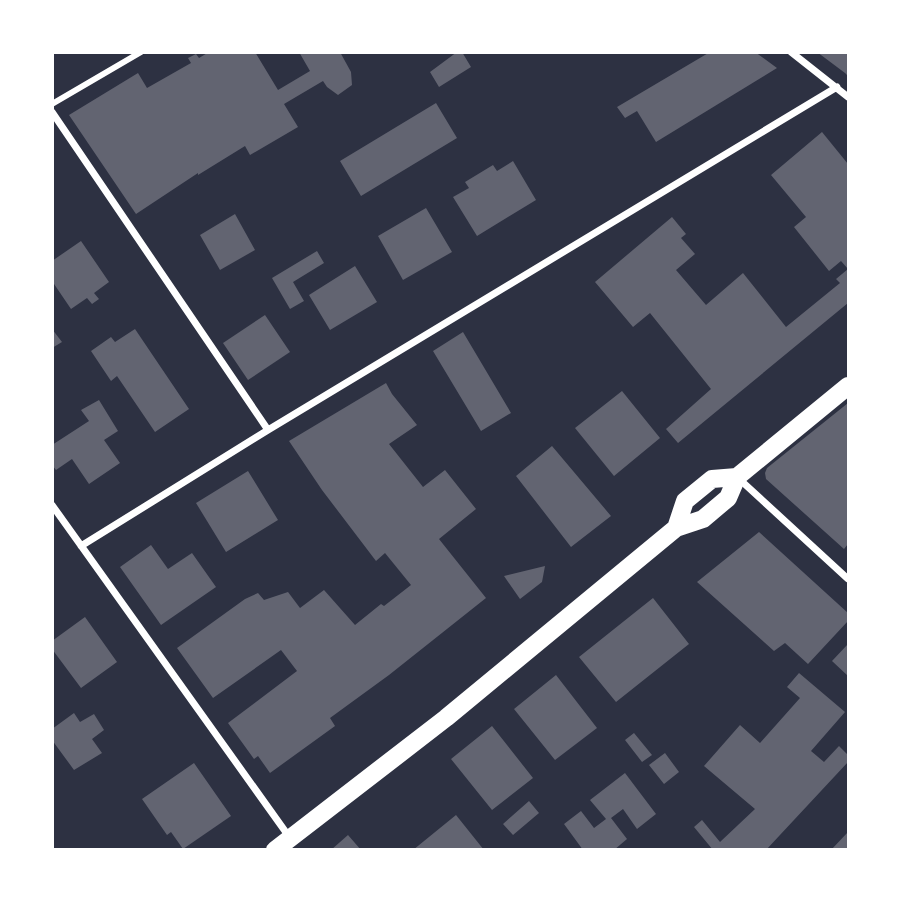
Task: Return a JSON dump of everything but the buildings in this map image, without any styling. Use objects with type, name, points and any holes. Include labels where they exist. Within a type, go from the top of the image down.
[{"type":"main road","points":[[275,849],[446,718],[676,528],[702,519],[722,503],[728,498],[737,477],[849,386]]},
{"type":"main road","points":[[676,528],[685,501],[692,495],[712,479],[737,477]]},
{"type":"street","points":[[52,104],[141,52]]},
{"type":"street","points":[[791,52],[849,97]]},
{"type":"street","points":[[82,545],[837,87]]},
{"type":"street","points":[[52,112],[268,430]]},
{"type":"street","points":[[737,477],[849,579]]},
{"type":"street","points":[[52,505],[290,838]]}]
